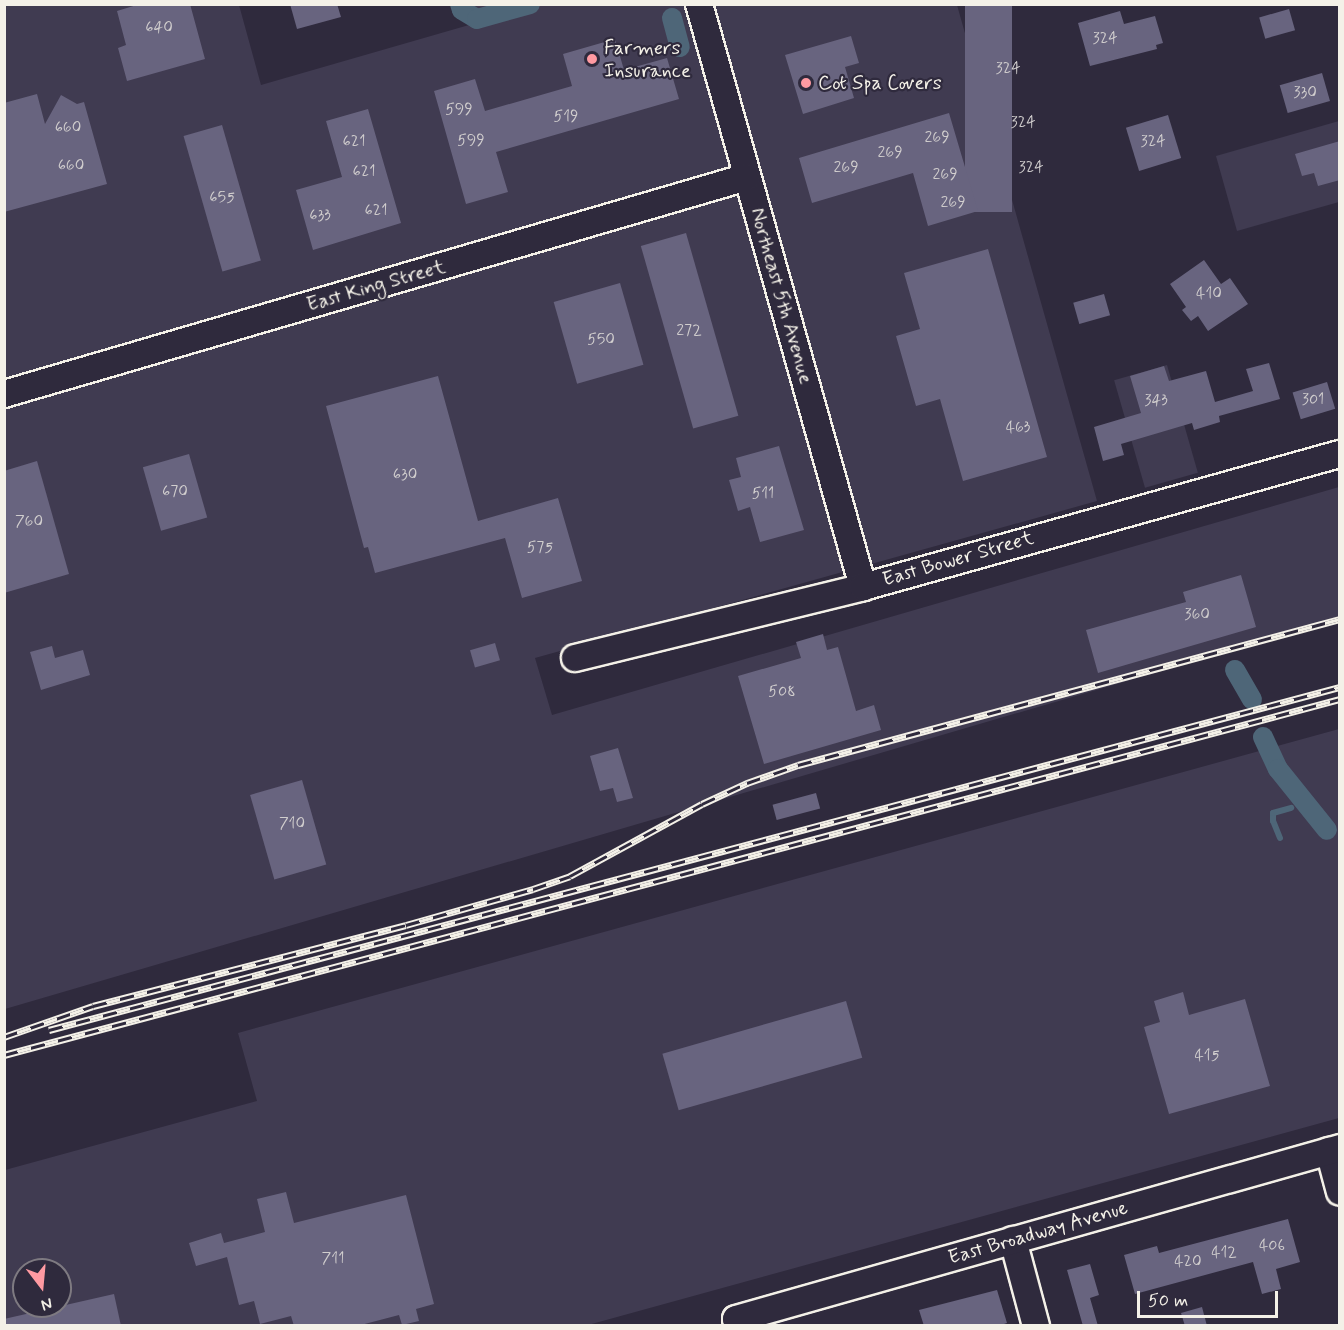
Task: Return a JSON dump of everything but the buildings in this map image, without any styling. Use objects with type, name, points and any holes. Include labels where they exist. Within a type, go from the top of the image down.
[{"type":"street","name":"Northeast 5th Avenue","points":[[699,4],[863,587]]},
{"type":"street","name":"East King Street","points":[[4,394],[747,177]]},
{"type":"street","name":"East Bower Street","points":[[576,658],[863,587],[1340,454]]},
{"type":"street","points":[[1334,1149],[1340,1192]]},
{"type":"street","name":"East Broadway Avenue","points":[[737,1322],[1013,1240],[1334,1149]]},
{"type":"street","points":[[1013,1240],[1036,1326]]},
{"type":"shaded area","points":[[5,5],[239,5],[261,85],[469,25],[463,5],[957,5],[1097,501],[535,658],[552,715],[1339,487],[1339,619],[5,1009]]},
{"type":"shaded area","points":[[1339,121],[1339,202],[1237,231],[1216,156]]},
{"type":"shaded area","points":[[1167,365],[1198,473],[1145,488],[1114,380]]},
{"type":"shaded area","points":[[1339,729],[1339,1118],[588,1325],[5,1326],[5,1170],[257,1101],[238,1033]]},
{"type":"waterway","points":[[460,4],[462,10],[477,19],[530,4]]},
{"type":"waterway","points":[[672,18],[680,47]]},
{"type":"waterway","points":[[1235,670],[1252,699]]},
{"type":"waterway","points":[[1263,737],[1278,769],[1327,830]]},
{"type":"waterway","points":[[1280,838],[1273,821],[1273,813],[1291,808]]},
{"type":"railway","points":[[4,1037],[93,1006],[406,925],[533,889],[570,876],[702,804],[747,783],[798,765],[1340,619]]},
{"type":"railway","points":[[49,1030],[1340,687]]},
{"type":"railway","points":[[4,1055],[1340,699]]},
{"type":"place","name":"Farmers Insurance","points":[[592,59]]},
{"type":"place","name":"Cot Spa Covers","points":[[806,83]]}]
